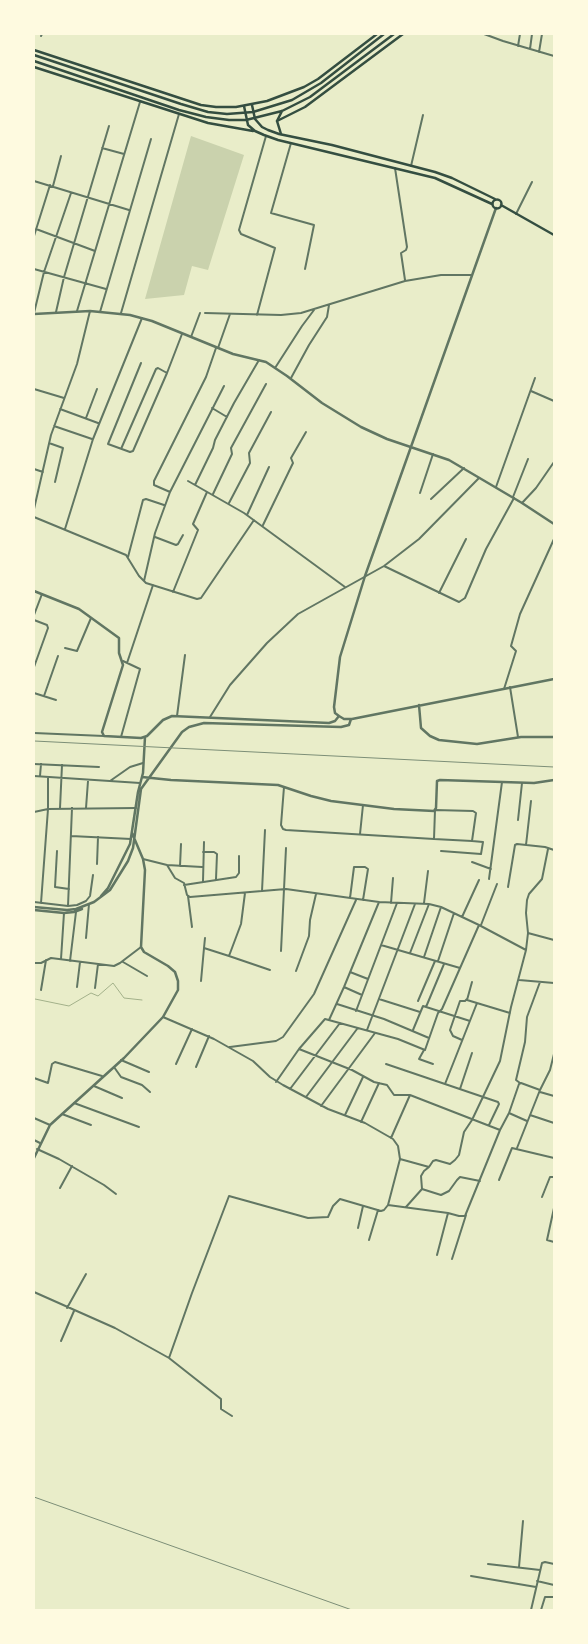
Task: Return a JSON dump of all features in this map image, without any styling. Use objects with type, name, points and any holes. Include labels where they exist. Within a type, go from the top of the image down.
[{"type":"main road","points":[[34,50],[201,105],[216,107],[244,106],[267,102],[304,87],[330,70],[376,34]]},
{"type":"main road","points":[[34,55],[208,112],[226,114],[245,113],[278,105],[304,93],[322,82],[384,34]]},
{"type":"main road","points":[[34,61],[179,110],[206,117],[246,120],[282,111],[298,104],[321,90],[394,34]]},
{"type":"main road","points":[[277,122],[305,107],[402,34]]},
{"type":"main road","points":[[34,67],[208,123],[255,131],[291,143],[442,180],[492,204],[496,208],[501,205]]},
{"type":"main road","points":[[252,105],[255,119],[262,127],[281,134],[355,151],[444,175],[500,200],[501,205],[554,236]]},
{"type":"main road","points":[[244,106],[248,125],[255,131]]},
{"type":"main road","points":[[281,134],[277,122],[282,111]]},
{"type":"main road","points":[[353,158],[355,151]]},
{"type":"main road","points":[[492,204],[495,199]]},
{"type":"street","points":[[485,34],[554,56]]},
{"type":"street","points":[[518,46],[520,34]]},
{"type":"street","points":[[530,49],[532,34]]},
{"type":"street","points":[[539,52],[542,34]]},
{"type":"street","points":[[77,312],[140,102]]},
{"type":"street","points":[[120,313],[179,114]]},
{"type":"street","points":[[411,166],[423,115]]},
{"type":"street","points":[[56,312],[64,278],[109,126]]},
{"type":"street","points":[[257,314],[275,248],[241,234],[239,230],[266,136]]},
{"type":"street","points":[[100,312],[150,139]]},
{"type":"street","points":[[291,143],[271,213],[314,225],[305,269]]},
{"type":"street","points":[[102,148],[124,154]]},
{"type":"street","points":[[34,236],[61,156]]},
{"type":"street","points":[[395,168],[407,248],[401,254],[405,281]]},
{"type":"street","points":[[34,181],[129,210]]},
{"type":"street","points":[[516,214],[532,182]]},
{"type":"street","points":[[72,193],[44,272],[34,314],[90,311],[120,313],[142,318],[246,358],[266,362],[291,378],[322,404],[361,427],[386,439],[449,460],[513,497],[554,524]]},
{"type":"street","points":[[496,208],[365,576],[344,642],[336,678],[334,707],[339,716],[352,719],[554,679]]},
{"type":"street","points":[[36,229],[95,250]]},
{"type":"street","points":[[34,269],[106,289]]},
{"type":"street","points":[[204,313],[295,314],[314,310],[405,281],[441,275],[472,275]]},
{"type":"street","points":[[291,378],[308,345],[328,317],[329,305]]},
{"type":"street","points":[[275,368],[314,310]]},
{"type":"street","points":[[34,508],[49,443],[77,364],[90,311]]},
{"type":"street","points":[[191,337],[200,312]]},
{"type":"street","points":[[170,492],[154,485],[154,481],[206,377],[230,314]]},
{"type":"street","points":[[65,530],[93,439],[142,318]]},
{"type":"street","points":[[141,363],[108,443],[109,446],[130,452],[133,451],[182,333]]},
{"type":"street","points":[[195,485],[215,440],[259,360]]},
{"type":"street","points":[[121,449],[156,370],[158,368],[167,373]]},
{"type":"street","points":[[496,487],[535,378]]},
{"type":"street","points":[[213,494],[232,454],[231,448],[266,384]]},
{"type":"street","points":[[144,582],[164,505],[224,386]]},
{"type":"street","points":[[34,389],[64,398]]},
{"type":"street","points":[[86,418],[98,389]]},
{"type":"street","points":[[531,391],[554,400]]},
{"type":"street","points":[[212,408],[227,417]]},
{"type":"street","points":[[60,409],[99,424]]},
{"type":"street","points":[[229,503],[250,463],[249,453],[271,412]]},
{"type":"street","points":[[54,426],[93,439]]},
{"type":"street","points":[[263,525],[293,463],[291,458],[306,432]]},
{"type":"street","points":[[49,443],[63,448],[55,482]]},
{"type":"street","points":[[420,493],[433,454]]},
{"type":"street","points":[[384,566],[457,603],[465,598],[486,548],[513,497],[528,459]]},
{"type":"street","points":[[522,503],[539,484],[554,462]]},
{"type":"street","points":[[247,515],[270,466]]},
{"type":"street","points":[[431,499],[464,468]]},
{"type":"street","points":[[34,469],[43,472]]},
{"type":"street","points":[[210,717],[230,685],[274,636],[305,609],[384,566],[419,539],[480,478]]},
{"type":"street","points":[[188,481],[229,503],[263,525],[345,587]]},
{"type":"street","points":[[173,592],[198,529],[193,524],[208,491]]},
{"type":"street","points":[[128,557],[143,500],[146,499],[164,505]]},
{"type":"street","points":[[34,517],[128,557],[138,576],[144,582],[197,600],[202,598],[254,520]]},
{"type":"street","points":[[155,537],[176,545],[183,535]]},
{"type":"street","points":[[438,593],[466,539]]},
{"type":"street","points":[[504,689],[516,651],[511,646],[520,614],[554,539]]},
{"type":"street","points":[[127,663],[153,586]]},
{"type":"street","points":[[34,591],[79,609],[118,637],[119,653],[123,665],[102,732],[104,736]]},
{"type":"street","points":[[34,615],[42,594]]},
{"type":"street","points":[[65,648],[77,651],[90,618]]},
{"type":"street","points":[[34,620],[47,624],[48,628],[34,667]]},
{"type":"street","points":[[44,696],[58,656]]},
{"type":"street","points":[[178,716],[185,656]]},
{"type":"street","points":[[121,737],[140,669],[123,661]]},
{"type":"street","points":[[510,687],[518,737]]},
{"type":"street","points":[[34,693],[56,700]]},
{"type":"street","points":[[419,705],[421,728],[438,740],[477,744],[518,737],[554,737]]},
{"type":"street","points":[[34,733],[144,737],[149,735],[163,720],[172,716],[329,723],[335,721],[339,716]]},
{"type":"street","points":[[34,909],[76,909],[94,902],[110,890],[128,861],[133,848],[140,792],[143,785],[182,732],[189,727],[204,722],[331,727],[346,726],[352,719]]},
{"type":"street","points":[[34,909],[64,913],[76,912],[98,898],[108,888],[128,851],[131,839],[144,763],[144,737]]},
{"type":"street","points":[[110,781],[130,766],[144,763]]},
{"type":"street","points":[[34,764],[99,767]]},
{"type":"street","points":[[40,776],[41,764]]},
{"type":"street","points":[[60,809],[62,765]]},
{"type":"street","points":[[34,776],[140,783]]},
{"type":"street","points":[[41,903],[48,809],[48,777]]},
{"type":"street","points":[[142,777],[180,781],[284,786],[320,799],[394,809],[475,811],[472,841]]},
{"type":"street","points":[[86,808],[88,780]]},
{"type":"street","points":[[434,839],[438,781],[522,782],[554,780]]},
{"type":"street","points":[[489,879],[492,869],[502,782]]},
{"type":"street","points":[[518,820],[522,782]]},
{"type":"street","points":[[284,786],[281,821],[284,829],[483,842],[480,854],[440,851]]},
{"type":"street","points":[[526,845],[531,801]]},
{"type":"street","points":[[360,834],[362,805]]},
{"type":"street","points":[[34,812],[48,809],[72,808],[136,808]]},
{"type":"street","points":[[68,906],[72,808]]},
{"type":"street","points":[[262,891],[265,830]]},
{"type":"street","points":[[34,1158],[50,1125],[114,1067],[163,1017],[178,990],[178,981],[174,972],[168,966],[144,952],[141,947],[145,875],[143,859],[132,833]]},
{"type":"street","points":[[71,836],[131,839]]},
{"type":"street","points":[[97,864],[98,837]]},
{"type":"street","points":[[202,881],[204,842]]},
{"type":"street","points":[[180,866],[181,844]]},
{"type":"street","points":[[508,887],[515,845],[554,850]]},
{"type":"street","points":[[281,951],[286,848]]},
{"type":"street","points":[[405,1208],[422,1189],[421,1176],[434,1160],[448,1164],[455,1160],[460,1151],[464,1132],[484,1096],[500,1060],[526,950],[528,897],[542,879],[548,849]]},
{"type":"street","points":[[57,851],[56,887],[69,889]]},
{"type":"street","points":[[203,852],[216,852],[217,854],[216,879]]},
{"type":"street","points":[[184,885],[238,876],[239,856]]},
{"type":"street","points":[[143,859],[167,865],[203,867]]},
{"type":"street","points":[[472,862],[492,869]]},
{"type":"street","points":[[167,865],[175,878],[184,885],[188,896],[192,927]]},
{"type":"street","points":[[350,898],[354,867],[365,867],[368,869],[363,900]]},
{"type":"street","points":[[424,903],[428,871]]},
{"type":"street","points":[[34,902],[68,906],[77,905],[89,899],[93,875]]},
{"type":"street","points":[[391,903],[393,878]]},
{"type":"street","points":[[462,917],[479,880]]},
{"type":"street","points":[[433,1064],[419,1059],[438,1012],[442,1009],[497,884]]},
{"type":"street","points":[[188,896],[284,890],[379,902],[424,903],[441,907],[480,925],[526,950]]},
{"type":"street","points":[[229,956],[241,924],[244,893]]},
{"type":"street","points":[[296,971],[309,936],[310,920],[316,894]]},
{"type":"street","points":[[230,1047],[281,1039],[314,994],[356,899]]},
{"type":"street","points":[[329,1020],[379,902]]},
{"type":"street","points":[[356,1011],[397,903]]},
{"type":"street","points":[[367,1030],[415,903]]},
{"type":"street","points":[[86,938],[89,904]]},
{"type":"street","points":[[410,953],[428,904]]},
{"type":"street","points":[[424,958],[441,907]]},
{"type":"street","points":[[70,961],[76,912]]},
{"type":"street","points":[[61,960],[64,913]]},
{"type":"street","points":[[418,1001],[436,961],[454,913]]},
{"type":"street","points":[[528,934],[554,940]]},
{"type":"street","points":[[201,981],[205,938]]},
{"type":"street","points":[[381,945],[460,968]]},
{"type":"street","points":[[34,963],[41,963],[51,958],[114,966],[123,962],[141,947]]},
{"type":"street","points":[[204,948],[270,970]]},
{"type":"street","points":[[41,990],[46,960]]},
{"type":"street","points":[[76,987],[80,962]]},
{"type":"street","points":[[123,962],[147,976]]},
{"type":"street","points":[[95,988],[98,964]]},
{"type":"street","points":[[426,1007],[444,964]]},
{"type":"street","points":[[350,972],[368,979]]},
{"type":"street","points":[[518,980],[554,983]]},
{"type":"street","points":[[467,999],[472,982]]},
{"type":"street","points":[[540,982],[527,1017],[525,1042],[516,1080],[554,1096]]},
{"type":"street","points":[[344,987],[362,995]]},
{"type":"street","points":[[379,999],[420,1012]]},
{"type":"street","points":[[462,1040],[453,1037],[451,1033],[460,1000],[464,1001],[467,999],[477,1004],[510,1013]]},
{"type":"street","points":[[336,1004],[429,1038]]},
{"type":"street","points":[[445,1084],[477,1004]]},
{"type":"street","points":[[412,1031],[422,1007],[470,1021]]},
{"type":"street","points":[[163,1017],[230,1047],[259,1066],[276,1082],[322,1106],[362,1122],[391,1138],[398,1146],[400,1159],[388,1205],[384,1210],[340,1199],[333,1206],[328,1217],[312,1218],[229,1196],[169,1358]]},
{"type":"street","points":[[276,1082],[323,1019],[375,1032],[424,1050]]},
{"type":"street","points":[[290,1089],[340,1023]]},
{"type":"street","points":[[306,1097],[358,1028]]},
{"type":"street","points":[[176,1064],[192,1029]]},
{"type":"street","points":[[322,1106],[375,1032]]},
{"type":"street","points":[[196,1067],[209,1036]]},
{"type":"street","points":[[299,1049],[389,1086],[395,1095],[410,1095],[500,1130]]},
{"type":"street","points":[[460,1089],[472,1053]]},
{"type":"street","points":[[517,1148],[539,1091],[550,1070],[554,1054]]},
{"type":"street","points":[[121,1060],[149,1072]]},
{"type":"street","points":[[34,1078],[48,1083],[52,1064],[55,1062],[103,1077]]},
{"type":"street","points":[[386,1064],[484,1096],[499,1103],[488,1126]]},
{"type":"street","points":[[114,1067],[121,1077],[142,1085],[150,1092]]},
{"type":"street","points":[[344,1115],[363,1076]]},
{"type":"street","points":[[362,1122],[379,1083]]},
{"type":"street","points":[[452,1259],[466,1215],[520,1083]]},
{"type":"street","points":[[94,1086],[122,1098]]},
{"type":"street","points":[[391,1138],[410,1095]]},
{"type":"street","points":[[74,1104],[139,1127]]},
{"type":"street","points":[[509,1113],[527,1121]]},
{"type":"street","points":[[62,1114],[91,1125]]},
{"type":"street","points":[[530,1115],[554,1123]]},
{"type":"street","points":[[34,1118],[50,1125]]},
{"type":"street","points":[[34,1140],[40,1143]]},
{"type":"street","points":[[499,1180],[512,1148],[554,1158]]},
{"type":"street","points":[[38,1149],[72,1166],[116,1194]]},
{"type":"street","points":[[400,1159],[429,1168]]},
{"type":"street","points":[[60,1188],[72,1166]]},
{"type":"street","points":[[422,1189],[441,1195],[449,1191],[460,1177],[480,1181]]},
{"type":"street","points":[[542,1198],[550,1177],[554,1177]]},
{"type":"street","points":[[388,1205],[459,1216],[466,1215]]},
{"type":"street","points":[[358,1228],[363,1206]]},
{"type":"street","points":[[554,1208],[547,1240],[554,1242]]},
{"type":"street","points":[[369,1240],[378,1210]]},
{"type":"street","points":[[437,1255],[448,1213]]},
{"type":"street","points":[[67,1308],[86,1274]]},
{"type":"street","points":[[34,1292],[115,1328],[169,1358],[221,1399],[220,1408],[232,1416]]},
{"type":"street","points":[[60,1341],[74,1311]]},
{"type":"street","points":[[519,1568],[523,1521]]},
{"type":"street","points":[[531,1610],[542,1562],[554,1564]]},
{"type":"street","points":[[488,1564],[540,1570]]},
{"type":"street","points":[[471,1576],[536,1587]]},
{"type":"street","points":[[538,1581],[554,1585]]},
{"type":"street","points":[[542,1610],[545,1597],[554,1596]]},
{"type":"green space","points":[[191,136],[244,155],[208,270],[192,266],[184,295],[145,299]]},
{"type":"waterway","points":[[34,1000],[69,1006],[91,993],[98,996],[113,983],[124,998],[142,1000]]},
{"type":"railway","points":[[34,741],[554,767]]},
{"type":"railway","points":[[34,1497],[352,1610]]}]
